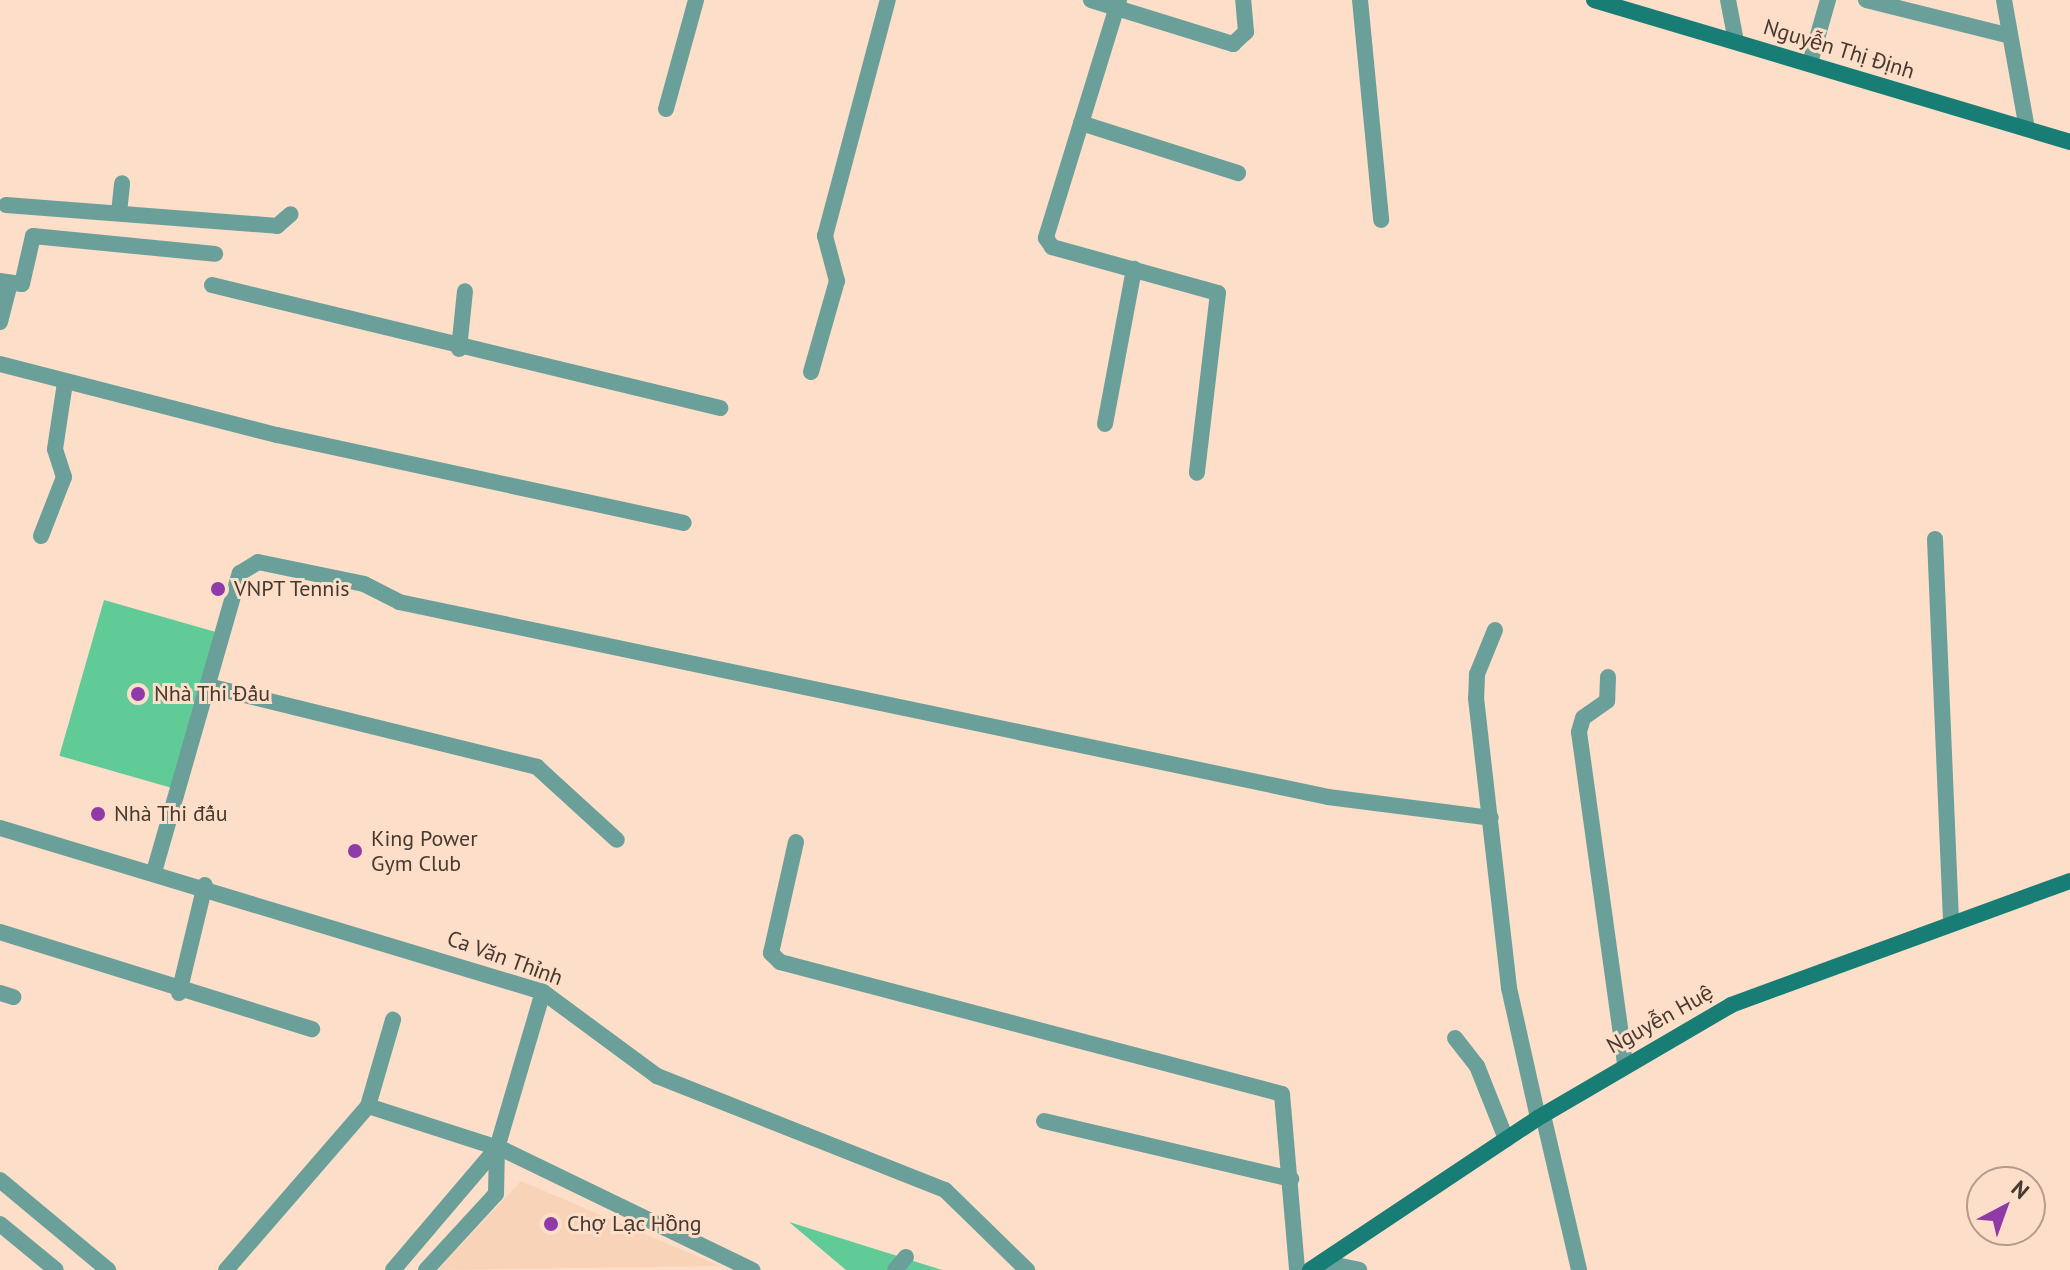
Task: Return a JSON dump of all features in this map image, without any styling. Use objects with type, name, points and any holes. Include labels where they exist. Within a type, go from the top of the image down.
[{"type":"main road","name":"Nguyễn Thị Định","points":[[1597,1],[2070,142]]},
{"type":"main road","name":"Nguyễn Huệ","points":[[1316,1266],[1540,1117],[1625,1064],[1731,1005],[2070,881]]},
{"type":"street","points":[[666,109],[696,0]]},
{"type":"street","points":[[811,372],[837,281],[825,236],[888,0]]},
{"type":"street","points":[[1091,0],[1117,4],[1233,44],[1246,32],[1243,0]]},
{"type":"street","points":[[1360,0],[1381,220]]},
{"type":"street","points":[[1728,0],[1736,41]]},
{"type":"street","points":[[1810,63],[1828,0]]},
{"type":"street","points":[[1866,0],[2010,36]]},
{"type":"street","points":[[2004,0],[2027,129]]},
{"type":"street","points":[[1117,4],[1048,243],[1134,269],[1210,287],[1221,301],[1197,473]]},
{"type":"street","points":[[1081,123],[1238,173]]},
{"type":"street","points":[[119,213],[122,183]]},
{"type":"street","points":[[6,205],[277,226],[291,214]]},
{"type":"street","points":[[0,322],[5,282],[22,284],[33,236],[215,254]]},
{"type":"street","points":[[1105,424],[1134,269]]},
{"type":"street","points":[[212,285],[459,349],[720,408]]},
{"type":"street","points":[[459,349],[465,291]]},
{"type":"street","points":[[0,364],[222,422],[684,523]]},
{"type":"street","points":[[41,536],[64,477],[55,449],[65,383]]},
{"type":"street","points":[[1935,539],[1951,923]]},
{"type":"street","points":[[154,872],[247,564],[364,584],[403,602],[1328,797],[1491,818]]},
{"type":"street","points":[[1495,630],[1477,674],[1476,698],[1509,988],[1579,1270]]},
{"type":"street","points":[[1608,677],[1607,701],[1583,718],[1579,732],[1625,1064]]},
{"type":"street","points":[[208,686],[537,767],[617,840]]},
{"type":"street","name":"Ca Văn Thỉnh","points":[[0,828],[205,885],[543,992],[657,1076],[945,1190],[1027,1270]]},
{"type":"street","points":[[796,842],[774,959],[1273,1089],[1287,1104],[1297,1270]]},
{"type":"street","points":[[179,993],[205,885]]},
{"type":"street","points":[[0,932],[179,993],[312,1029]]},
{"type":"street","points":[[426,1270],[496,1194],[497,1148],[543,992]]},
{"type":"street","points":[[226,1270],[368,1106],[393,1020]]},
{"type":"street","points":[[1455,1038],[1477,1066],[1506,1139]]},
{"type":"street","points":[[368,1106],[497,1148],[752,1270]]},
{"type":"street","points":[[1044,1121],[1291,1179]]},
{"type":"street","points":[[393,1270],[497,1148]]},
{"type":"street","points":[[0,1180],[108,1270]]},
{"type":"street","points":[[0,1224],[56,1270]]},
{"type":"street","points":[[1316,1266],[1359,1270]]},
{"type":"shaded area","name":"Chợ Lạc Hồng","points":[[521,1181],[720,1266],[438,1270]]},
{"type":"green space","name":"Nhà Thi Đấu","points":[[104,600],[218,633],[174,789],[59,756]]},
{"type":"green space","points":[[789,1222],[942,1270],[846,1270]]},
{"type":"place","name":"VNPT Tennis","points":[[218,589]]},
{"type":"place","name":"Nhà Thi Đấu","points":[[138,694]]},
{"type":"place","name":"Nhà Thi đấu","points":[[98,814]]},
{"type":"place","name":"King Power Gym Club","points":[[355,851]]},
{"type":"place","name":"Chợ Lạc Hồng","points":[[551,1224]]}]
